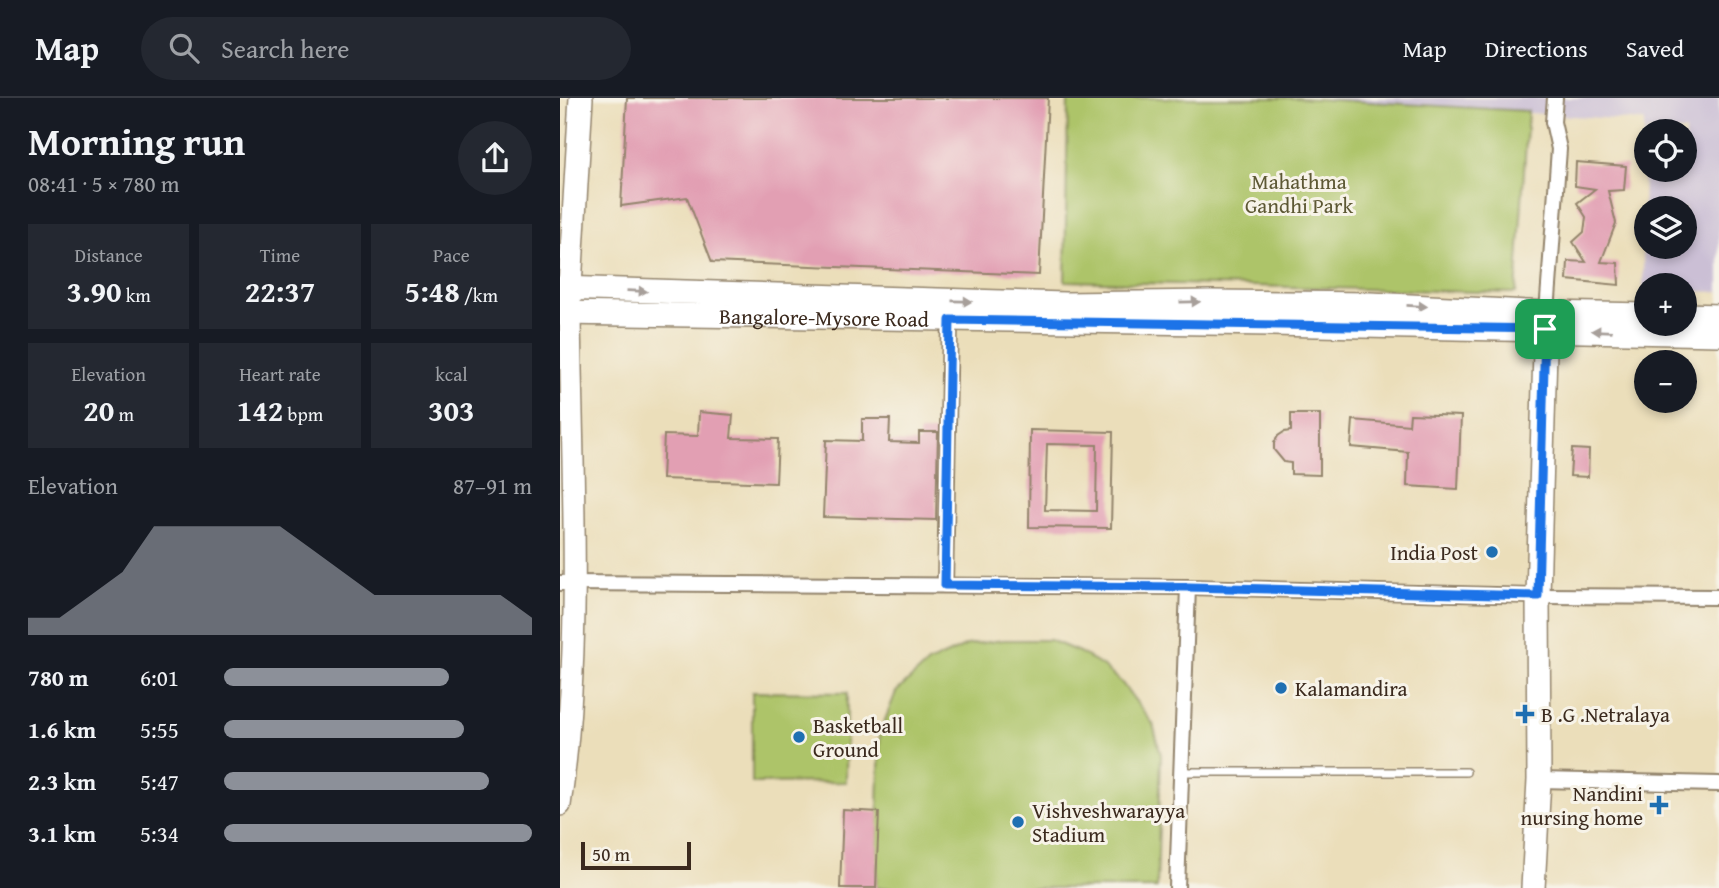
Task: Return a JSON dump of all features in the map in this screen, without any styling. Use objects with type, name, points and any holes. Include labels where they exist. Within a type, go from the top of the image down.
[{"type":"main road","points":[[560,805],[567,583],[564,288],[580,98]]},
{"type":"main road","name":"Bangalore-Mysore Road","points":[[564,288],[1065,304],[1370,304],[1719,334]]},
{"type":"main road","name":"Bangalore-Mysore Road","points":[[565,313],[950,320],[1546,321],[1634,316]]},
{"type":"main road","points":[[1697,315],[1719,316]]},
{"type":"main road","points":[[1533,888],[1539,780],[1538,596],[1546,321]]},
{"type":"street","points":[[1546,321],[1559,149],[1553,122],[1555,98]]},
{"type":"street","points":[[945,585],[950,320]]},
{"type":"street","points":[[567,583],[1188,587],[1538,596],[1719,597]]},
{"type":"street","points":[[1177,888],[1188,587]]},
{"type":"street","points":[[1539,780],[1719,784]]},
{"type":"lane","points":[[1182,772],[1466,772]]},
{"type":"shaded area","points":[[1314,98],[1719,98],[1719,292],[1697,291],[1697,273],[1643,273],[1643,259],[1697,259],[1697,196],[1644,196],[1644,182],[1697,182],[1697,119],[1634,120]]},
{"type":"green space","name":"Mahathma Gandhi Park","points":[[1068,98],[1299,98],[1528,111],[1516,293],[1065,281]]},
{"type":"green space","name":"Vishveshwarayya Stadium","points":[[1003,640],[1050,640],[1079,652],[1121,682],[1153,724],[1161,755],[1157,888],[876,888],[880,733],[896,692],[928,663],[967,645]]},
{"type":"green space","name":"Basketball Ground","points":[[752,692],[847,693],[846,782],[752,783]]},
{"type":"building","points":[[627,98],[1048,98],[1039,275],[712,262],[687,197],[621,206]]},
{"type":"building","points":[[1576,162],[1626,166],[1624,190],[1608,191],[1616,223],[1601,262],[1618,263],[1619,285],[1567,280],[1568,261],[1586,262],[1573,242],[1584,232],[1586,217],[1577,203],[1595,189],[1575,186]]},
{"type":"building","points":[[699,412],[733,415],[731,438],[778,439],[776,483],[662,479],[664,435],[698,436]]},
{"type":"building","points":[[1291,414],[1320,414],[1320,475],[1291,474],[1291,463],[1284,462],[1274,450],[1278,436],[1291,431]]},
{"type":"building","points":[[1410,414],[1461,416],[1458,489],[1407,486],[1408,452],[1351,447],[1353,420],[1409,425]]},
{"type":"building","points":[[862,419],[890,419],[889,442],[919,443],[919,432],[938,432],[936,520],[823,517],[826,440],[862,441]]},
{"type":"building","points":[[1030,430],[1113,432],[1111,528],[1029,527]],"holes":[[[1047,444],[1097,445],[1096,511],[1045,510]]]},
{"type":"building","points":[[1572,449],[1589,450],[1588,477],[1570,476]]},
{"type":"building","points":[[843,810],[879,812],[876,888],[840,888]]},
{"type":"place","name":"India Post","points":[[1492,552]]},
{"type":"place","name":"Kalamandira","points":[[1281,688]]},
{"type":"place","name":"B .G .Netralaya","points":[[1525,714]]},
{"type":"place","name":"Basketball Ground","points":[[799,737]]},
{"type":"place","name":"Nandini nursing home","points":[[1659,805]]},
{"type":"place","name":"Vishveshwarayya Stadium","points":[[1018,822]]},
{"type":"route","points":[[950,320],[1545,329],[1538,596],[1188,587],[945,585],[950,320]]}]
